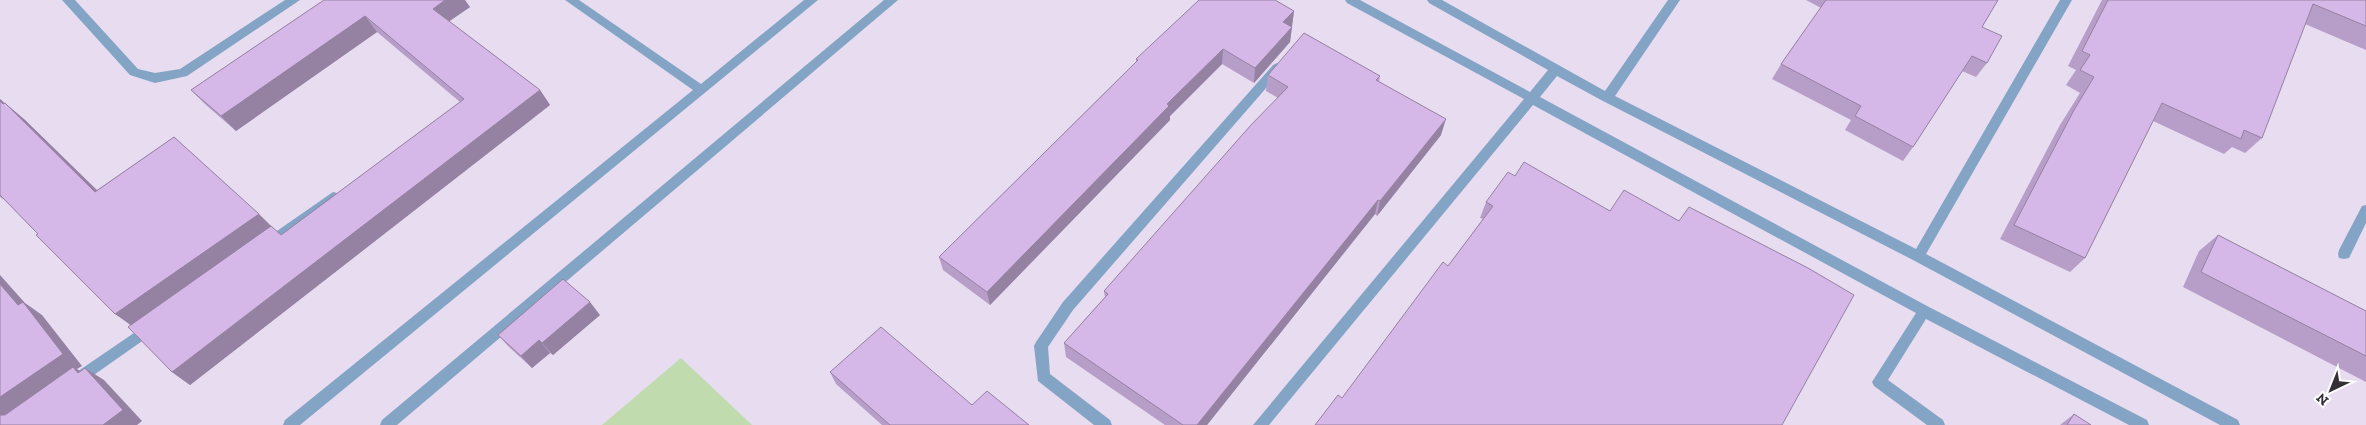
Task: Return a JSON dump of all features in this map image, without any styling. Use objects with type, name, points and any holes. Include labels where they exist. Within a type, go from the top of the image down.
[{"type":"street","points":[[68,0],[134,72],[155,78],[183,73],[294,0]]},
{"type":"street","points":[[571,0],[701,90]]},
{"type":"street","points":[[290,425],[812,0]]},
{"type":"street","points":[[387,425],[892,0]]},
{"type":"street","points":[[1351,0],[1924,311],[2142,425]]},
{"type":"street","points":[[1433,0],[1607,98],[1918,256],[2233,425]]},
{"type":"street","points":[[1607,98],[1674,0]]},
{"type":"street","points":[[1918,256],[2066,0]]},
{"type":"street","points":[[1105,425],[1043,378],[1041,346],[1068,306],[1285,59]]},
{"type":"street","points":[[1260,425],[1556,69]]},
{"type":"street","points":[[256,252],[345,188]]},
{"type":"street","points":[[2344,254],[2366,210]]},
{"type":"street","points":[[1924,311],[1879,382],[1938,425]]},
{"type":"street","points":[[62,390],[159,321]]},
{"type":"green space","points":[[681,358],[752,425],[602,425]]},
{"type":"building","points":[[324,0],[445,0],[433,9],[540,90],[172,372],[128,327],[271,226],[281,235],[464,99],[365,16],[221,116],[191,90]]},
{"type":"building","points":[[1199,0],[1275,0],[1294,11],[1283,22],[1292,27],[1255,68],[1223,49],[1167,104],[1169,106],[987,292],[939,257],[1138,60],[1136,59]]},
{"type":"building","points":[[1826,0],[1998,0],[1982,27],[2002,36],[1987,63],[1972,56],[1913,147],[1855,116],[1861,106],[1781,64]]},
{"type":"building","points":[[2108,0],[2366,0],[2366,26],[2313,4],[2262,138],[2244,130],[2241,139],[2162,103],[2085,258],[2014,225],[2074,110],[2094,77],[2080,70],[2090,55],[2082,51]]},
{"type":"building","points":[[1304,33],[1380,76],[1376,80],[1446,119],[1380,201],[1378,200],[1197,425],[1183,425],[1064,343],[1108,294],[1104,291],[1251,125],[1288,87],[1268,75]]},
{"type":"building","points":[[0,101],[3,104],[5,103],[95,192],[174,137],[259,214],[115,314],[36,235],[38,234],[0,195]]},
{"type":"building","points":[[1524,162],[1610,211],[1624,190],[1679,221],[1689,207],[1808,268],[1854,295],[1782,425],[1315,425],[1338,395],[1342,398],[1443,262],[1448,266],[1493,206],[1486,202],[1508,172],[1515,176]]},
{"type":"building","points":[[2218,235],[2366,311],[2366,356],[2201,272]]},
{"type":"building","points":[[563,279],[590,302],[542,343],[539,340],[521,356],[498,335]]},
{"type":"building","points":[[0,284],[18,305],[23,302],[63,354],[0,397]]},
{"type":"building","points":[[881,327],[972,405],[987,391],[1029,425],[890,425],[830,372]]},
{"type":"building","points":[[73,367],[78,373],[85,368],[123,410],[103,425],[0,425],[0,415],[5,415]]},
{"type":"building","points":[[2074,414],[2091,425],[2067,425]]}]
